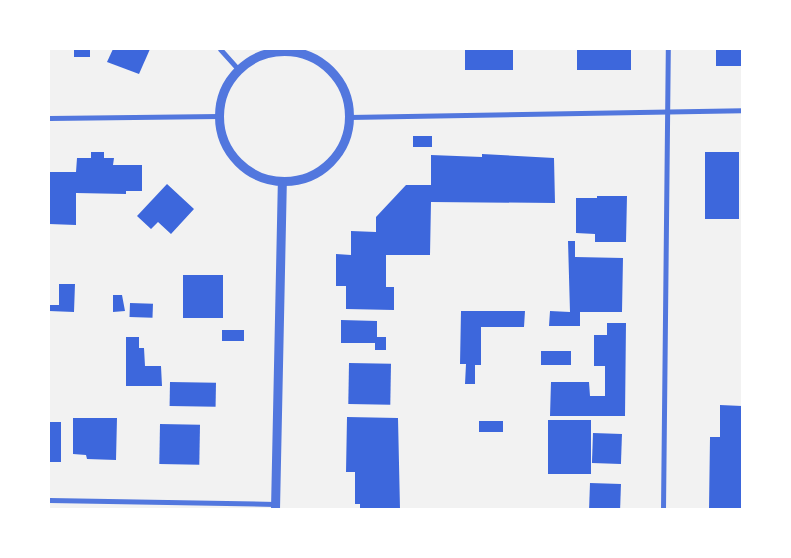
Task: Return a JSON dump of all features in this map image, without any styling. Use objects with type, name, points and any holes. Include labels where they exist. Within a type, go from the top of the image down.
[{"type":"street","points":[[220,49],[239,70]]},
{"type":"street","points":[[662,509],[668,49]]},
{"type":"street","points":[[283,50],[314,59],[329,69],[340,84],[349,117],[346,139],[321,170],[302,179],[282,182],[262,178],[244,168],[231,154],[222,136],[219,116],[228,83],[239,70],[264,54],[283,50]]},
{"type":"street","points":[[349,117],[742,110]]},
{"type":"street","points":[[49,118],[219,116]]},
{"type":"street","points":[[49,500],[275,507],[282,182]]},
{"type":"building","points":[[74,49],[90,49],[90,57],[74,57]]},
{"type":"building","points":[[113,49],[150,49],[139,74],[107,62]]},
{"type":"building","points":[[465,49],[513,49],[513,70],[465,70]]},
{"type":"building","points":[[577,49],[631,49],[631,70],[577,70]]},
{"type":"building","points":[[716,49],[742,49],[742,66],[716,66]]},
{"type":"building","points":[[413,136],[432,136],[432,147],[413,147]]},
{"type":"building","points":[[91,152],[104,152],[104,158],[114,158],[113,165],[142,165],[142,191],[126,191],[126,194],[76,193],[76,225],[49,224],[49,172],[76,172],[77,158],[91,158]]},
{"type":"building","points":[[705,152],[739,152],[739,219],[705,219]]},
{"type":"building","points":[[482,154],[554,158],[555,203],[431,202],[430,255],[386,255],[386,287],[394,287],[394,310],[346,309],[346,286],[336,286],[336,254],[351,255],[351,231],[376,232],[376,217],[406,185],[431,185],[431,155],[482,157]]},
{"type":"building","points":[[167,184],[194,209],[171,234],[158,222],[151,229],[137,216]]},
{"type":"building","points":[[597,196],[627,196],[626,242],[595,242],[595,234],[576,233],[576,198],[597,198]]},
{"type":"building","points":[[568,241],[575,241],[575,257],[623,258],[622,312],[580,312],[580,326],[549,326],[550,311],[570,312]]},
{"type":"building","points":[[183,275],[223,275],[223,318],[183,318]]},
{"type":"building","points":[[59,284],[75,284],[74,312],[49,311],[49,305],[59,305]]},
{"type":"building","points":[[113,295],[122,295],[125,311],[113,312]]},
{"type":"building","points":[[130,303],[153,304],[152,318],[130,317]]},
{"type":"building","points":[[461,311],[525,311],[524,327],[481,327],[481,365],[475,365],[475,384],[465,384],[466,364],[460,364]]},
{"type":"building","points":[[341,320],[377,321],[377,337],[386,337],[386,350],[375,350],[375,343],[341,343]]},
{"type":"building","points":[[607,323],[626,323],[625,416],[550,416],[551,382],[589,382],[590,396],[605,396],[605,366],[594,366],[594,335],[607,335]]},
{"type":"building","points":[[222,330],[244,330],[244,341],[222,341]]},
{"type":"building","points":[[126,337],[139,337],[139,348],[144,348],[145,366],[161,366],[162,386],[126,386]]},
{"type":"building","points":[[541,351],[571,351],[571,365],[541,365]]},
{"type":"building","points":[[349,363],[391,364],[390,405],[348,404]]},
{"type":"building","points":[[170,382],[216,383],[216,407],[170,406]]},
{"type":"building","points":[[720,405],[742,406],[742,509],[709,509],[710,437],[720,437]]},
{"type":"building","points":[[347,417],[398,418],[400,509],[360,509],[360,504],[355,504],[355,472],[346,472]]},
{"type":"building","points":[[73,418],[117,418],[116,460],[87,459],[86,455],[73,454]]},
{"type":"building","points":[[548,420],[591,420],[591,474],[548,474]]},
{"type":"building","points":[[479,421],[503,421],[503,432],[479,432]]},
{"type":"building","points":[[49,422],[61,422],[61,462],[49,462]]},
{"type":"building","points":[[160,424],[200,425],[199,465],[159,464]]},
{"type":"building","points":[[593,433],[622,434],[621,464],[592,463]]},
{"type":"building","points":[[590,483],[621,484],[620,509],[589,509]]}]
